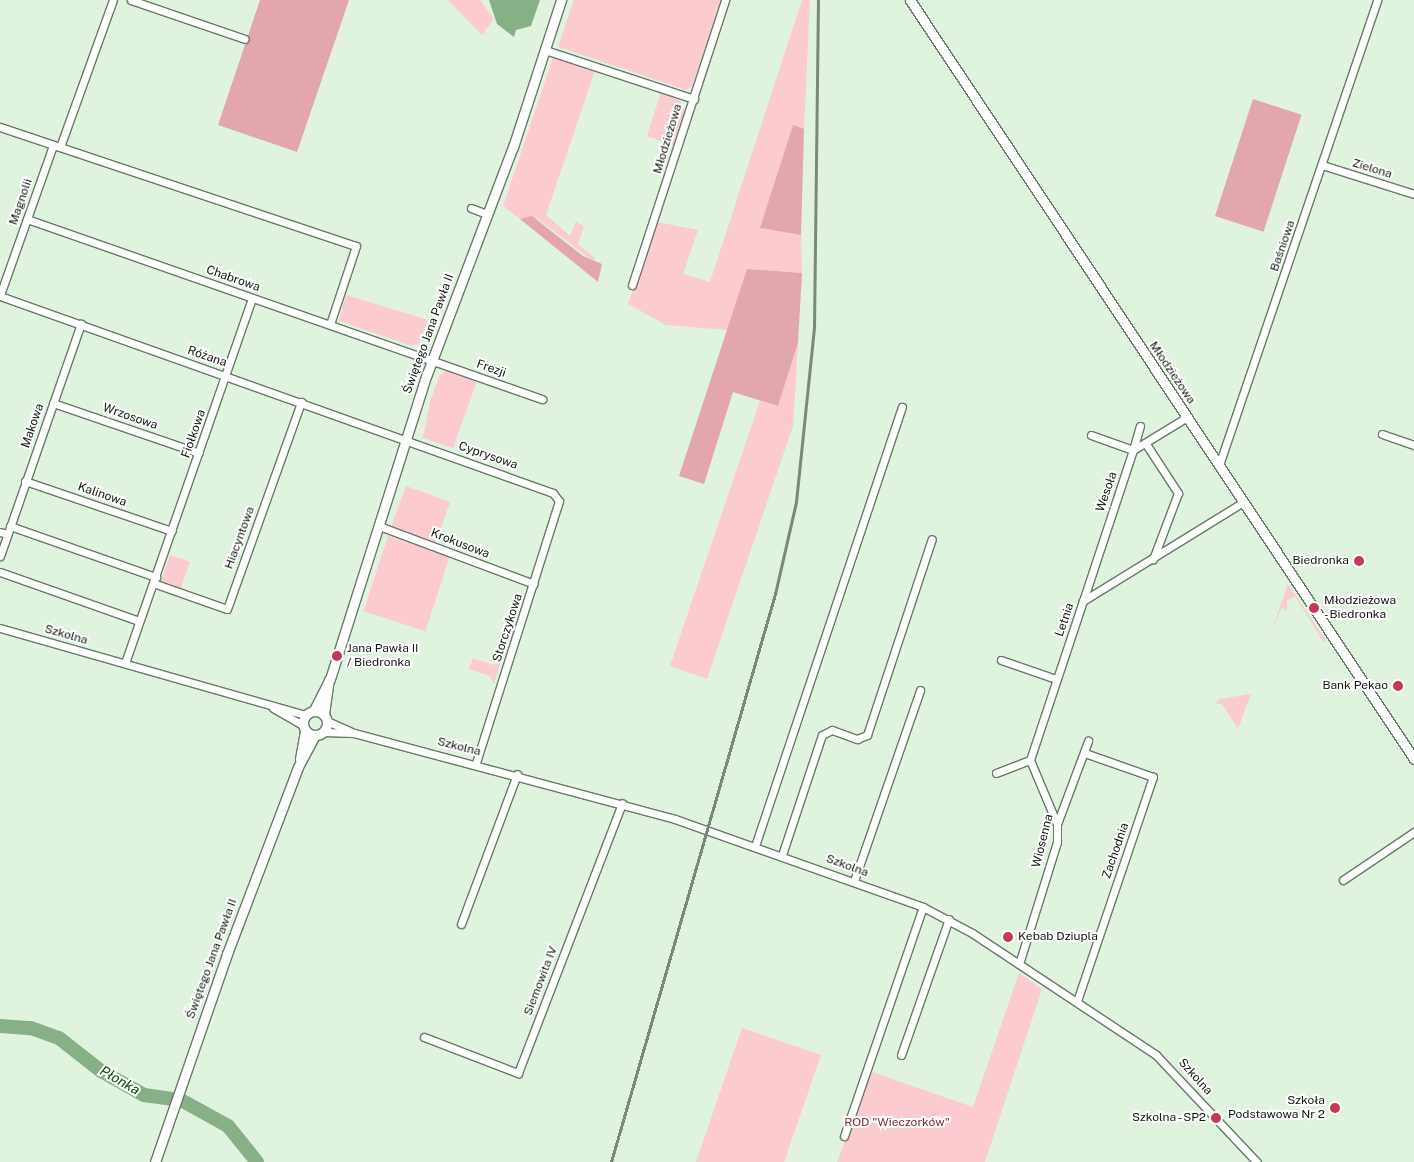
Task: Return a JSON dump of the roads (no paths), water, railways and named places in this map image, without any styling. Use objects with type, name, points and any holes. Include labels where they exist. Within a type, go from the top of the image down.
[{"type":"street","name":"Magnolii","points":[[0,295],[27,219],[113,0]]},
{"type":"street","points":[[132,0],[245,39]]},
{"type":"street","name":"Świętego Jana Pawła II","points":[[298,766],[319,734],[326,718],[330,679],[406,438],[432,360],[487,214],[561,0]]},
{"type":"street","name":"Młodzieżowa","points":[[632,285],[725,0]]},
{"type":"street","name":"Młodzieżowa","points":[[910,0],[1414,759]]},
{"type":"street","name":"Baśniowa","points":[[1219,465],[1377,0]]},
{"type":"street","points":[[545,50],[694,99]]},
{"type":"street","points":[[0,127],[356,246],[330,324]]},
{"type":"street","name":"Zielona","points":[[1322,165],[1414,194]]},
{"type":"street","points":[[471,208],[487,214]]},
{"type":"street","name":"Chabrowa","points":[[27,219],[432,360]]},
{"type":"street","name":"Różana","points":[[0,295],[406,438]]},
{"type":"street","name":"Fiołkowa","points":[[126,663],[252,298]]},
{"type":"street","name":"Makowa","points":[[0,556],[4,533],[10,526],[81,324]]},
{"type":"street","name":"Frezji","points":[[432,360],[542,398]]},
{"type":"street","name":"Wrzosowa","points":[[53,402],[199,453]]},
{"type":"street","name":"Hiacyntowa","points":[[155,580],[227,609],[301,402]]},
{"type":"street","points":[[755,846],[902,406]]},
{"type":"street","points":[[1090,435],[1133,450],[1146,444],[1186,417]]},
{"type":"street","name":"Wesoła","points":[[1083,601],[1140,426]]},
{"type":"street","points":[[1382,434],[1414,445]]},
{"type":"street","name":"Cyprysowa","points":[[406,438],[548,489],[559,501]]},
{"type":"street","points":[[1146,444],[1178,493],[1153,558]]},
{"type":"street","name":"Kalinowa","points":[[26,481],[172,531]]},
{"type":"street","name":"Storczykowa","points":[[476,763],[559,501]]},
{"type":"street","name":"Letnia","points":[[1030,760],[1083,601],[1243,502]]},
{"type":"street","points":[[10,526],[155,580]]},
{"type":"street","name":"Krokusowa","points":[[379,526],[534,584]]},
{"type":"street","points":[[782,855],[822,735],[832,730],[857,739],[867,734],[932,539]]},
{"type":"street","points":[[0,572],[139,621]]},
{"type":"street","name":"Szkolna","points":[[0,628],[270,706],[309,713]]},
{"type":"street","points":[[1001,660],[1056,679]]},
{"type":"street","name":"Świętego Jana Pawła II","points":[[155,1162],[186,1068],[298,766],[304,728],[309,713],[330,679]]},
{"type":"street","points":[[854,881],[920,690]]},
{"type":"street","name":"Szkolna","points":[[270,706],[304,728]]},
{"type":"street","points":[[309,713],[326,718]]},
{"type":"street","name":"Szkolna","points":[[326,718],[354,733],[476,763],[622,803],[782,855],[924,907],[949,919],[1076,1001],[1167,1063],[1257,1162]]},
{"type":"street","points":[[304,728],[319,734]]},
{"type":"street","name":"Szkolna","points":[[319,734],[354,733]]},
{"type":"street","name":"Wiosenna","points":[[1019,964],[1057,842],[1057,824],[1088,741]]},
{"type":"street","name":"Zachodnia","points":[[1076,1001],[1154,778],[1085,753]]},
{"type":"street","points":[[996,773],[1030,760],[1057,824]]},
{"type":"street","points":[[461,924],[517,774]]},
{"type":"street","name":"Siemowita IV","points":[[424,1037],[518,1073],[622,803]]},
{"type":"street","points":[[1343,880],[1414,832]]},
{"type":"street","points":[[844,1136],[924,907]]},
{"type":"street","points":[[901,1055],[949,919]]},
{"type":"waterway","name":"Płonka","points":[[0,1026],[31,1028],[59,1038],[101,1071],[144,1095],[181,1100],[228,1126],[257,1162]]},
{"type":"railway","points":[[611,1162],[775,594],[796,502],[814,327],[818,0]]},
{"type":"place","name":"Biedronka","points":[[1359,561]]},
{"type":"place","name":"Młodzieżowa - Biedronka","points":[[1314,608]]},
{"type":"place","name":"Jana Pawła II / Biedronka","points":[[337,656]]},
{"type":"place","name":"Bank Pekao","points":[[1398,686]]},
{"type":"place","name":"Kebab Dziupla","points":[[1008,937]]},
{"type":"place","name":"Szkoła Podstawowa Nr 2","points":[[1335,1108]]},
{"type":"place","name":"Szkolna - SP2","points":[[1216,1118]]},
{"type":"park label","name":"ROD \"Wieczorków\"","points":[[897,1123]]}]
